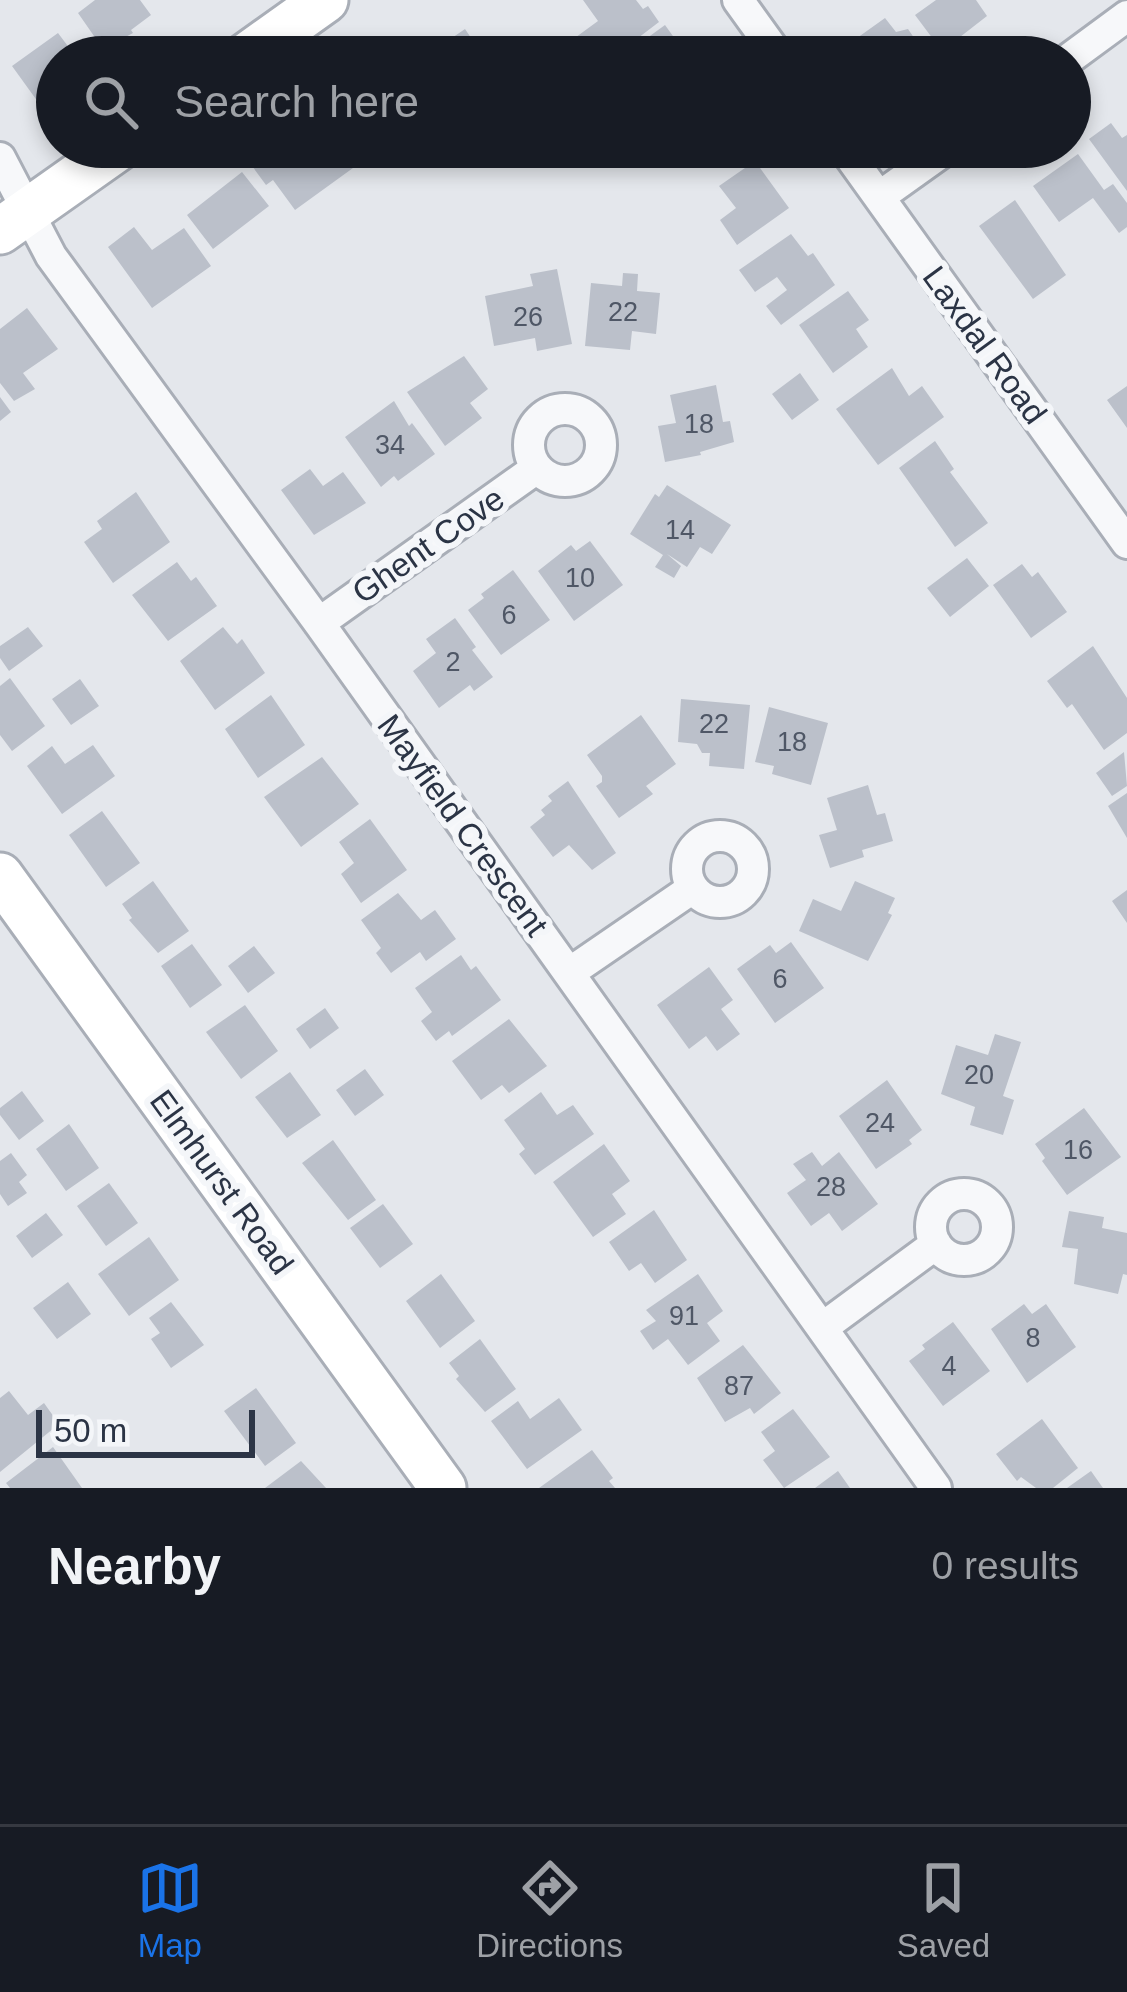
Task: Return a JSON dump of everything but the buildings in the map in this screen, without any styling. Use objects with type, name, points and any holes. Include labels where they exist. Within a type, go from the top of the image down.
[{"type":"street","points":[[274,36],[325,0]]},
{"type":"street","points":[[738,0],[764,36]]},
{"type":"street","points":[[1091,43],[1127,16]]},
{"type":"street","name":"Mayfield Crescent","points":[[0,158],[14,222],[51,256],[319,623],[936,1488]]},
{"type":"street","points":[[14,222],[89,168]]},
{"type":"street","name":"Laxdal Road","points":[[858,168],[1127,543]]},
{"type":"street","points":[[879,197],[920,168]]},
{"type":"street","name":"Ghent Cove","points":[[319,623],[537,468]]},
{"type":"street","points":[[569,973],[693,888]]},
{"type":"street","name":"Elmhurst Road","points":[[6,895],[443,1488]]},
{"type":"street","points":[[822,1328],[936,1244]]}]
